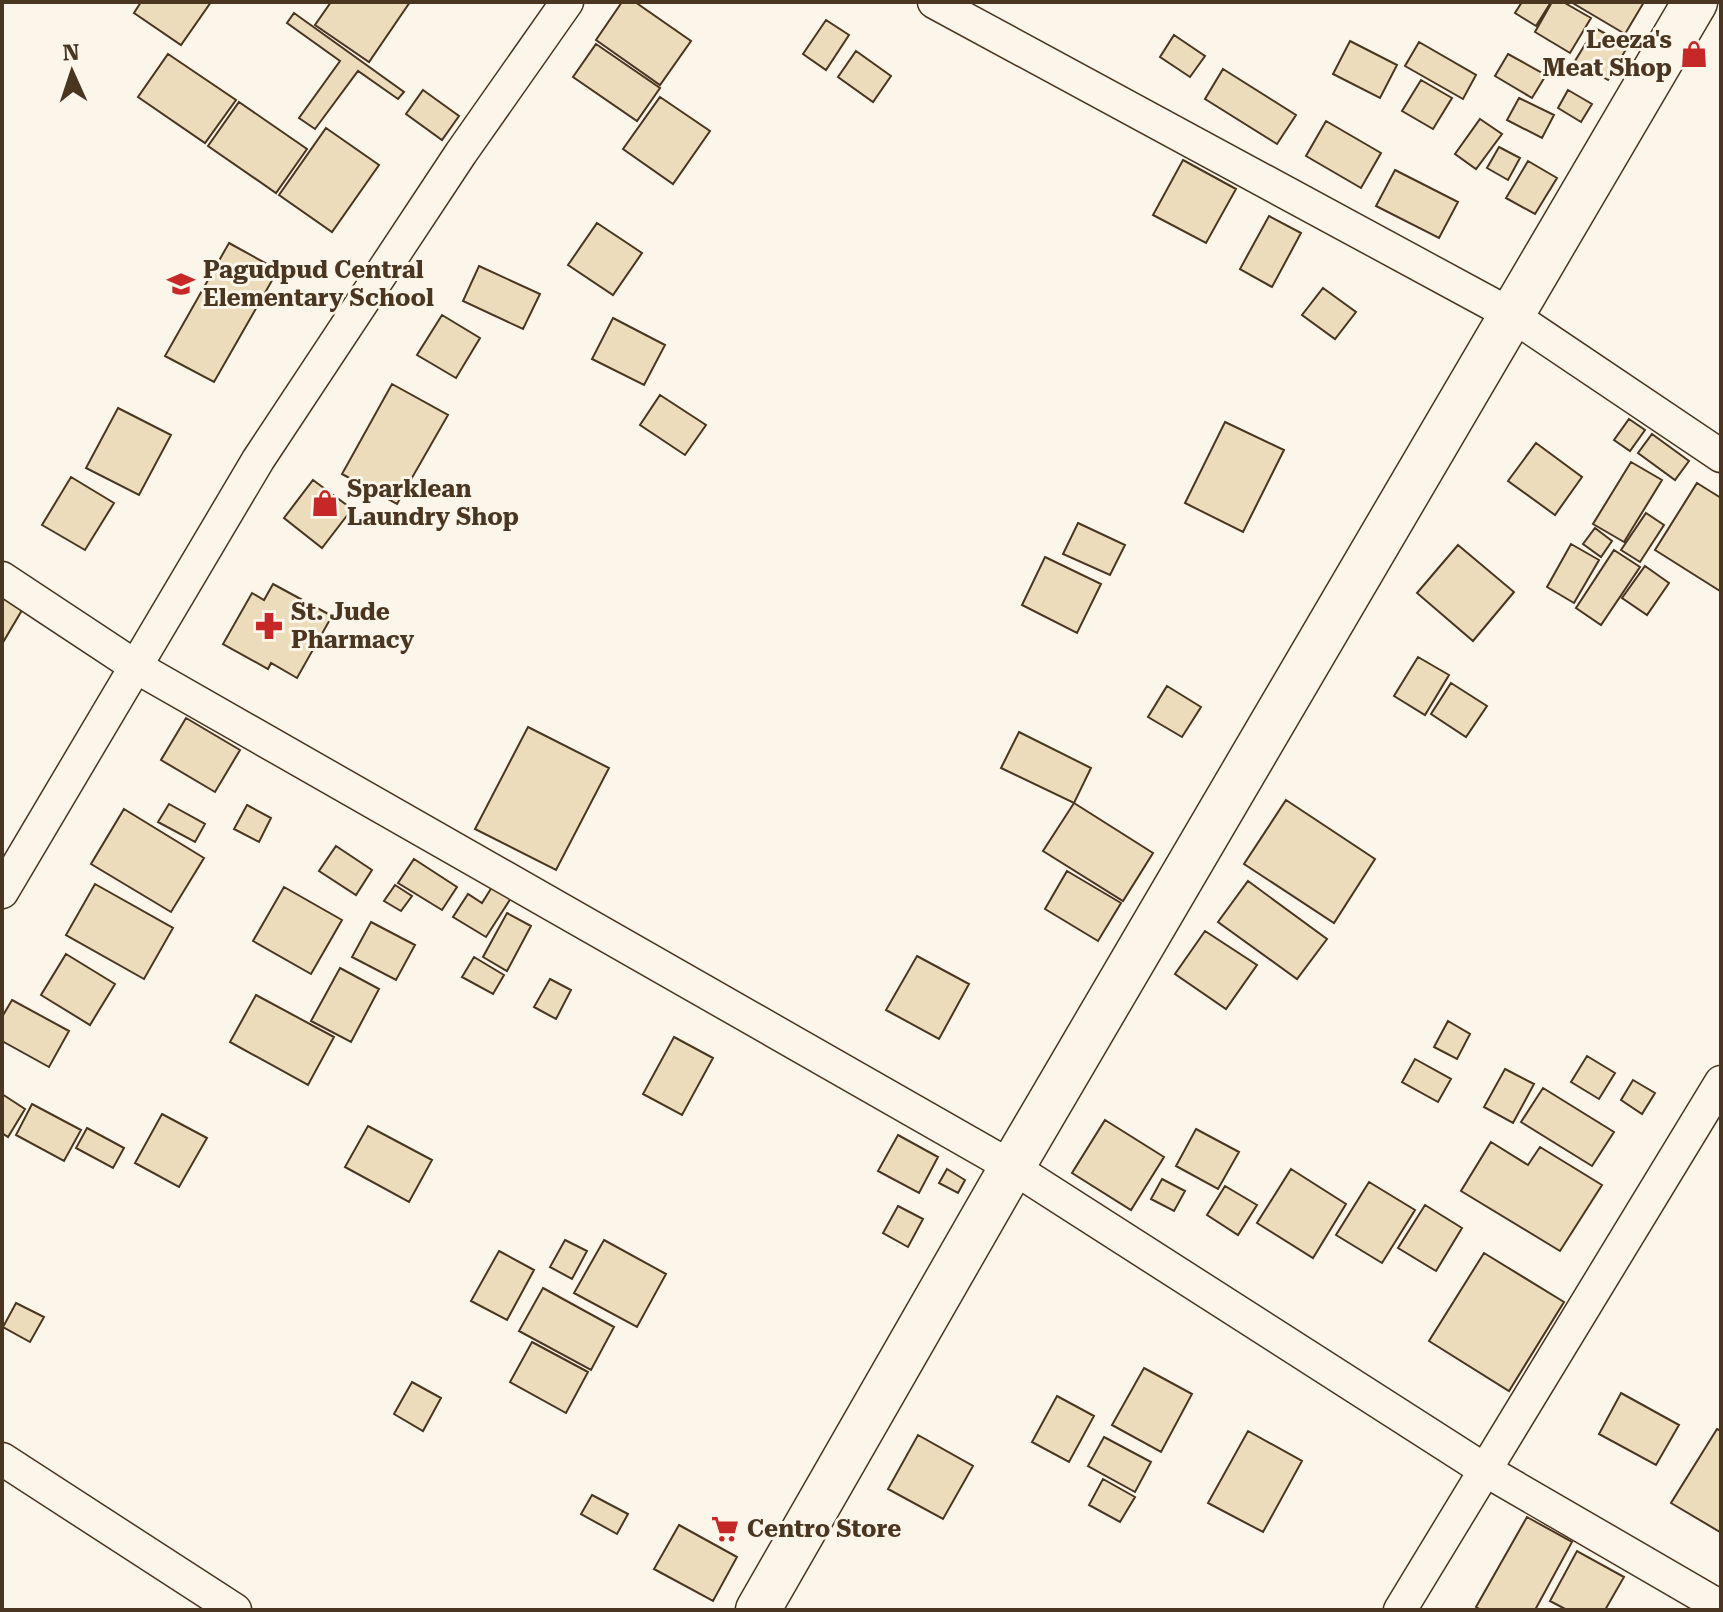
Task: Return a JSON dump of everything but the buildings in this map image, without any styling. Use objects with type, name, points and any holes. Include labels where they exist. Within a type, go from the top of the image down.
[{"type":"main road","points":[[758,1610],[1012,1167],[1695,2]]},
{"type":"street","points":[[2,892],[75,765],[138,668],[258,460],[461,153],[567,2]]},
{"type":"street","points":[[934,2],[1510,314],[1721,456]]},
{"type":"street","points":[[2,578],[138,668],[1012,1167],[1485,1470],[1721,1607]]},
{"type":"street","points":[[1400,1610],[1721,1082]]},
{"type":"street","points":[[2,1459],[235,1610]]},
{"type":"place","name":"Leeza's Meat Shop","points":[[1694,54]]},
{"type":"place","name":"Pagudpud Central Elementary School","points":[[181,284]]},
{"type":"place","name":"Sparklean Laundry Shop","points":[[325,503]]},
{"type":"place","name":"St. Jude Pharmacy","points":[[269,626]]},
{"type":"place","name":"Centro Store","points":[[725,1529]]}]
